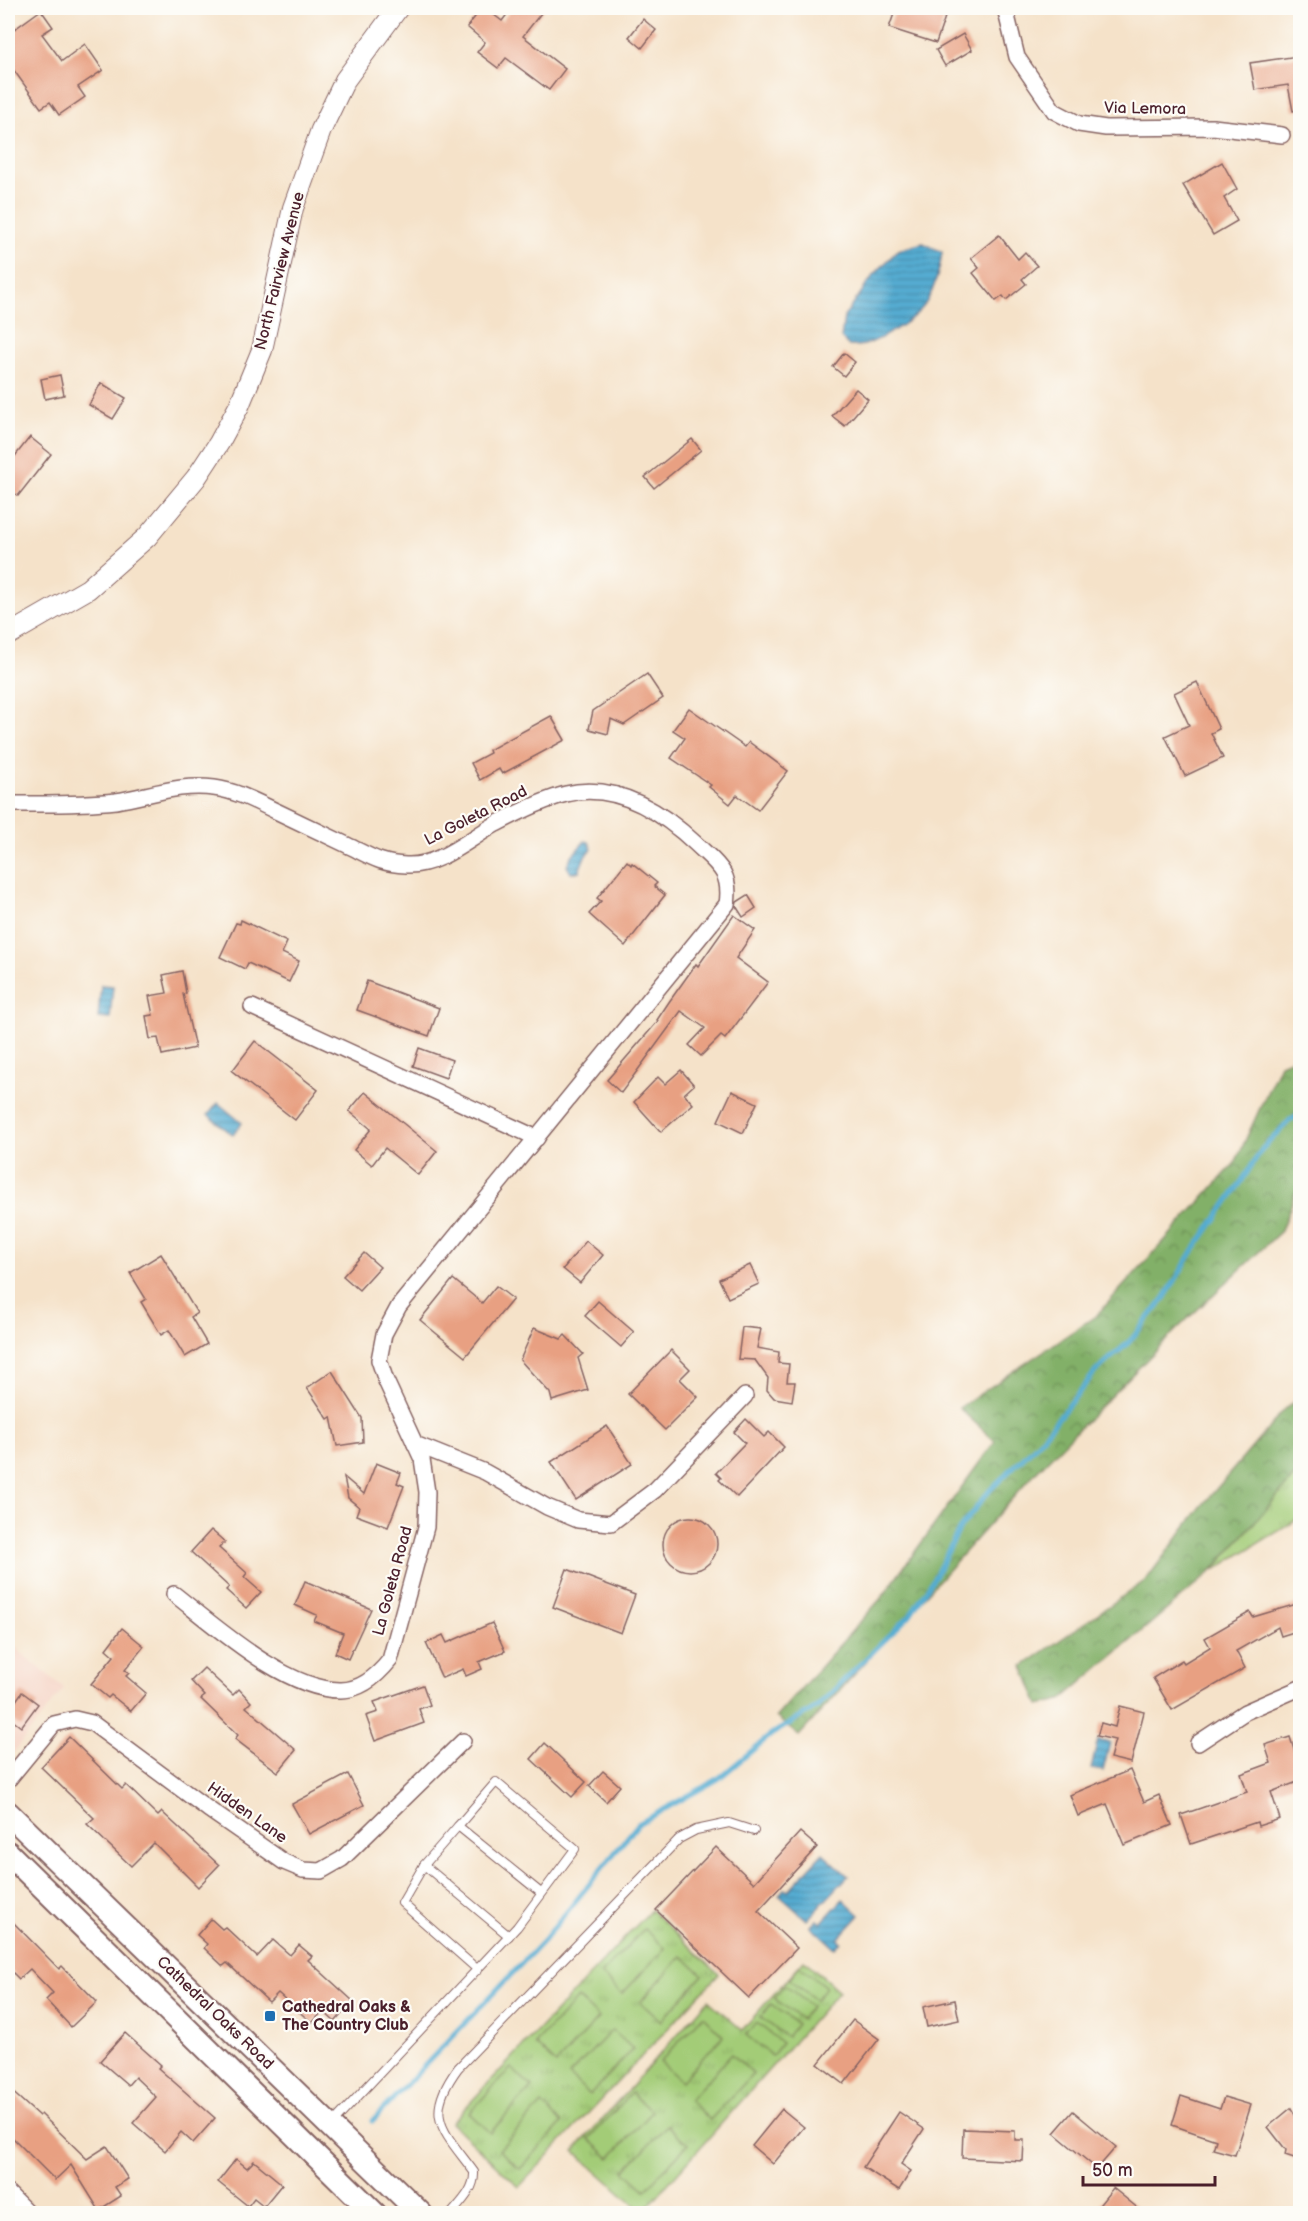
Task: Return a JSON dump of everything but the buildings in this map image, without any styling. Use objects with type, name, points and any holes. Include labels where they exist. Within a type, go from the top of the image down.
[{"type":"main road","name":"Cathedral Oaks Road","points":[[8,1813],[421,2214]]},
{"type":"main road","name":"Cathedral Oaks Road","points":[[8,1853],[375,2214]]},
{"type":"street","name":"North Fairview Avenue","points":[[8,635],[88,589],[147,537],[196,478],[219,443],[239,406],[262,350],[292,208],[321,130],[345,80],[399,8]]},
{"type":"street","name":"Via Lemora","points":[[1005,8],[1017,57],[1054,111],[1079,124],[1106,128],[1213,127],[1282,135]]},
{"type":"street","name":"La Goleta Road","points":[[8,804],[86,804],[119,800],[185,786],[215,788],[243,795],[384,863],[410,866],[435,860],[498,823],[567,794],[594,792],[622,796],[648,806],[675,825],[723,870],[729,888],[727,904],[399,1306],[384,1334],[379,1360],[386,1382],[422,1459],[427,1492],[426,1527],[390,1660],[378,1675],[362,1685],[341,1690],[312,1685],[250,1654],[174,1594]]},
{"type":"street","points":[[252,1007],[537,1138]]},
{"type":"street","points":[[415,1444],[485,1472],[548,1508],[578,1520],[610,1523],[655,1490],[745,1396]]},
{"type":"street","points":[[1198,1743],[1245,1712],[1300,1688]]},
{"type":"street","name":"Hidden Lane","points":[[8,1780],[54,1724],[75,1719],[92,1722],[208,1809],[284,1862],[303,1870],[321,1871],[342,1859],[463,1741]]},
{"type":"street","points":[[8,2193],[28,2214]]},
{"type":"lane","points":[[331,2125],[478,1970],[509,1936],[575,1849],[496,1782],[424,1865],[402,1903],[478,1970]]},
{"type":"lane","points":[[451,2214],[475,2180],[474,2172],[444,2131],[439,2115],[440,2098],[458,2068],[679,1839],[696,1830],[729,1823],[754,1831]]},
{"type":"lane","points":[[458,1826],[542,1893]]},
{"type":"lane","points":[[424,1865],[509,1936]]},
{"type":"shaded area","points":[[8,1642],[64,1688],[8,1759]]},
{"type":"green space","points":[[1300,1055],[1300,1181],[1281,1231],[1177,1329],[1036,1472],[799,1736],[776,1717],[883,1596],[995,1441],[959,1408],[1097,1315],[1235,1163],[1280,1064]]},
{"type":"green space","points":[[1300,1397],[1300,1470],[1211,1572],[1061,1700],[1039,1705],[1023,1666],[1146,1580],[1200,1508],[1284,1410]]},
{"type":"green space","points":[[1300,1470],[1300,1518],[1211,1572]]},
{"type":"green space","points":[[651,1910],[719,1974],[519,2187],[451,2123]]},
{"type":"green space","points":[[644,1929],[665,1948],[622,1994],[601,1974]]},
{"type":"green space","points":[[682,1956],[703,1975],[661,2021],[640,2002]]},
{"type":"green space","points":[[804,1960],[839,1991],[643,2212],[574,2151],[708,2000],[742,2030]]},
{"type":"green space","points":[[799,1966],[826,1987],[816,2000],[789,1979]]},
{"type":"green space","points":[[785,1985],[811,2006],[801,2019],[774,1998]]},
{"type":"green space","points":[[578,1998],[599,2018],[556,2064],[535,2044]]},
{"type":"green space","points":[[771,2004],[797,2024],[787,2037],[760,2017]]},
{"type":"green space","points":[[703,2016],[723,2036],[681,2081],[660,2062]]},
{"type":"green space","points":[[756,2022],[782,2043],[772,2056],[746,2035]]},
{"type":"green space","points":[[612,2030],[633,2049],[590,2095],[569,2075]]},
{"type":"green space","points":[[732,2054],[753,2074],[710,2120],[689,2100]]},
{"type":"green space","points":[[511,2068],[532,2087],[490,2133],[469,2113]]},
{"type":"green space","points":[[631,2093],[652,2112],[610,2158],[589,2139]]},
{"type":"green space","points":[[542,2104],[562,2123],[520,2169],[499,2150]]},
{"type":"green space","points":[[667,2125],[688,2144],[645,2190],[624,2171]]},
{"type":"water","points":[[923,243],[942,252],[935,284],[923,307],[909,320],[882,337],[865,345],[849,346],[841,338],[844,317],[873,276],[898,250]]},
{"type":"water","points":[[585,841],[589,842],[592,849],[585,856],[579,871],[571,873],[567,866],[571,857]]},
{"type":"water","points":[[101,985],[113,986],[110,1019],[98,1018]]},
{"type":"water","points":[[218,1103],[242,1123],[233,1135],[208,1115]]},
{"type":"water","points":[[1098,1740],[1110,1743],[1103,1771],[1091,1769]]},
{"type":"water","points":[[823,1853],[848,1876],[807,1920],[779,1895],[784,1889],[788,1891]]},
{"type":"water","points":[[843,1899],[860,1915],[838,1939],[841,1942],[835,1948],[811,1926],[817,1920],[821,1923]]},
{"type":"waterway","points":[[372,2121],[544,1940],[638,1824],[718,1779],[772,1734],[817,1707],[910,1615],[935,1576],[960,1528],[990,1490],[1039,1442],[1096,1371],[1129,1342],[1164,1299],[1193,1251],[1262,1149],[1290,1120],[1300,1114]]},
{"type":"place","name":"Cathedral Oaks & The Country Club","points":[[270,2016]]}]
